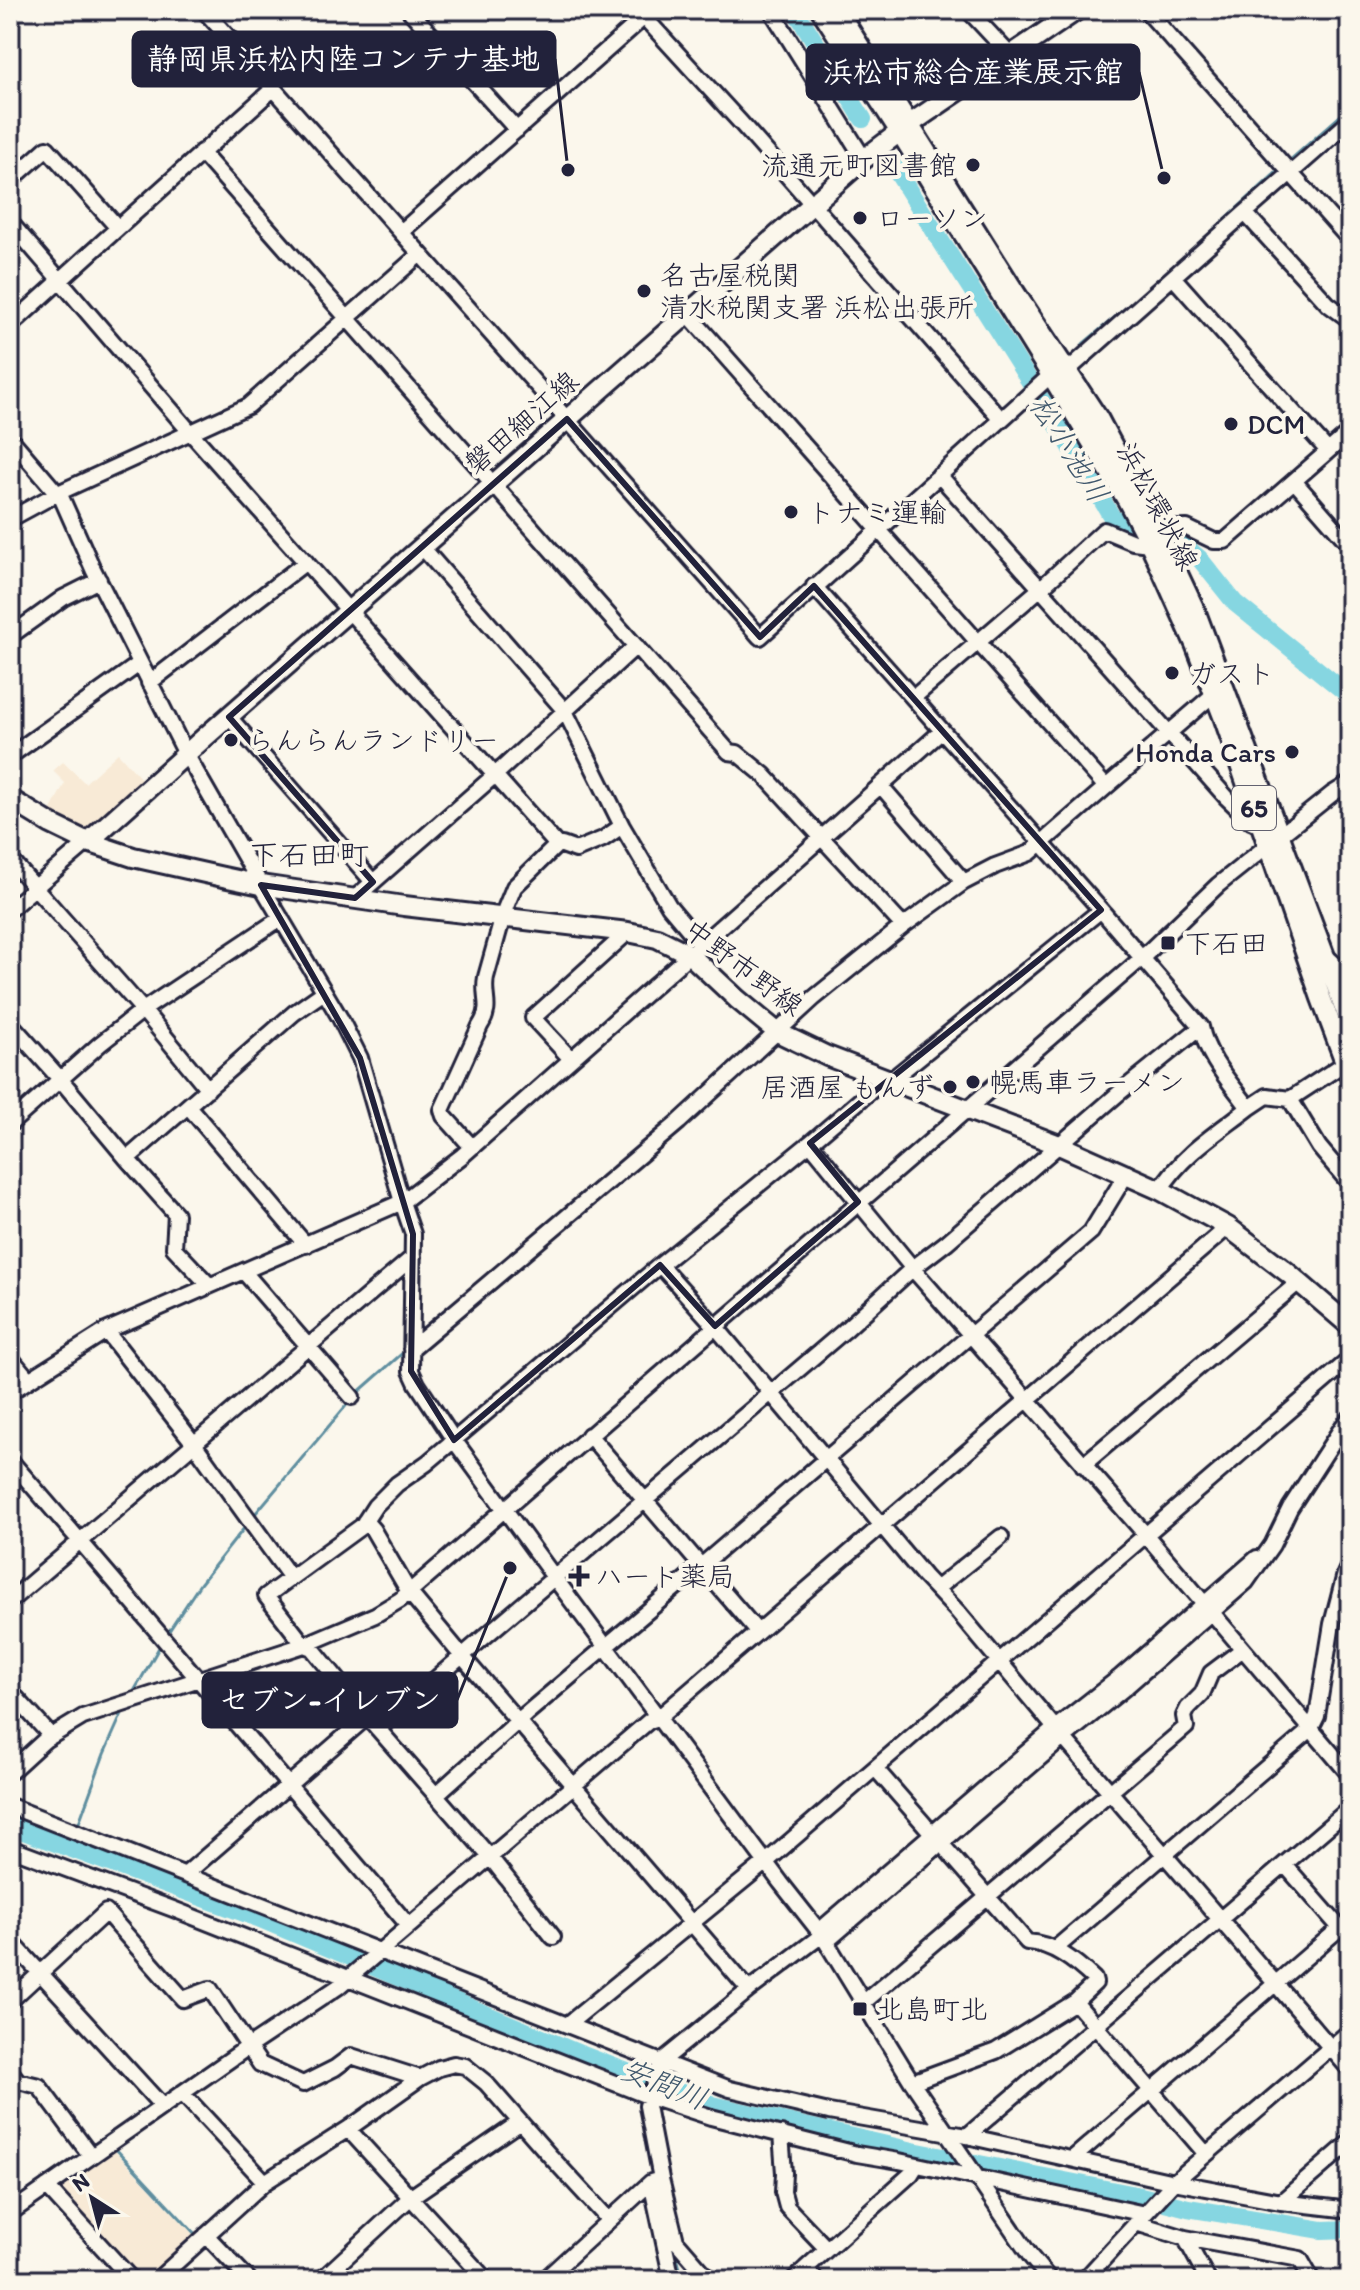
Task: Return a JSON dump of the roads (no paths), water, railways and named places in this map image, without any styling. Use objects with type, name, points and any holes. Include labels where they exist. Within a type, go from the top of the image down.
[{"type":"main road","name":"浜松環状線","points":[[821,10],[905,128]]},
{"type":"main road","name":"浜松環状線","points":[[837,10],[1136,517],[1158,541],[1260,825],[1274,840],[1327,957],[1350,1023]]},
{"type":"main road","name":"磐田細江線","points":[[88,842],[864,159],[1077,10]]},
{"type":"main road","name":"浜松環状線","points":[[1054,376],[1098,418],[1195,610],[1274,840],[1321,998],[1348,1069]]},
{"type":"main road","points":[[10,799],[88,842]]},
{"type":"main road","name":"中野市野線","points":[[88,842],[133,857],[261,885],[628,932],[695,948],[737,999],[777,1032],[827,1056],[967,1108],[1127,1173],[1228,1227],[1350,1326]]},
{"type":"street","points":[[204,10],[760,637],[1026,396],[1173,277],[1245,213],[1285,168],[1350,121]]},
{"type":"street","points":[[409,10],[517,130]]},
{"type":"street","points":[[771,10],[864,159]]},
{"type":"street","points":[[968,10],[1011,56]]},
{"type":"street","points":[[1146,10],[1350,240]]},
{"type":"street","points":[[401,232],[648,14],[811,205],[1001,419]]},
{"type":"street","points":[[10,326],[274,88]]},
{"type":"street","points":[[10,181],[47,148],[118,228]]},
{"type":"street","points":[[201,152],[729,752],[737,753],[764,775],[903,926]]},
{"type":"street","points":[[1245,213],[1328,304],[1350,320]]},
{"type":"street","points":[[10,222],[191,433],[557,845],[576,850],[603,839],[622,826]]},
{"type":"street","points":[[10,519],[58,493],[248,406],[420,254]]},
{"type":"street","points":[[1173,277],[1328,451]]},
{"type":"street","points":[[688,314],[1106,787]]},
{"type":"street","points":[[913,698],[1104,530],[1133,542],[1158,541],[1187,528],[1214,541],[1225,541],[1350,432]]},
{"type":"street","points":[[11,440],[58,493],[139,664],[186,754],[340,1018],[360,1058],[413,1234],[411,1371],[417,1384],[554,1577],[823,1936],[912,2082],[1031,2257],[1050,2280]]},
{"type":"street","points":[[939,475],[1227,798],[1251,821],[1260,825]]},
{"type":"street","points":[[1295,482],[1350,545]]},
{"type":"street","points":[[422,547],[565,711],[622,826],[695,948]]},
{"type":"street","points":[[149,683],[306,562]]},
{"type":"street","points":[[10,636],[63,598],[99,580]]},
{"type":"street","points":[[814,586],[1201,1027],[1204,1043],[1249,1108]]},
{"type":"street","points":[[355,898],[636,646]]},
{"type":"street","points":[[10,756],[139,664]]},
{"type":"street","points":[[411,1349],[679,1122],[814,998],[903,926],[964,882],[1030,853],[1214,694]]},
{"type":"street","points":[[229,717],[373,882]]},
{"type":"street","points":[[10,1392],[106,1331],[402,1202],[472,1147],[942,731]]},
{"type":"street","points":[[10,1772],[51,1736],[83,1717],[304,1645],[375,1615],[409,1592],[1142,958],[1218,885],[1350,783]]},
{"type":"street","points":[[881,786],[964,882]]},
{"type":"street","points":[[10,909],[88,842]]},
{"type":"street","points":[[472,1147],[442,1110],[487,1015],[485,985],[507,902],[519,880],[557,845]]},
{"type":"street","points":[[10,859],[208,1089]]},
{"type":"street","points":[[553,1937],[437,1794],[378,1729],[312,1648],[304,1645],[266,1596],[362,1526],[375,1506],[397,1484],[427,1463],[886,1078],[896,1076],[1101,910]]},
{"type":"street","points":[[10,1124],[143,1010],[281,918]]},
{"type":"street","points":[[571,1059],[533,1018],[628,932]]},
{"type":"street","points":[[1327,957],[1348,971]]},
{"type":"street","points":[[127,1159],[294,1013],[324,992]]},
{"type":"street","points":[[10,1023],[176,1214],[174,1248],[209,1285]]},
{"type":"street","points":[[378,1729],[844,1331],[913,1268],[1201,1027]]},
{"type":"street","points":[[1160,1190],[1182,1161],[1267,1096],[1290,1099],[1348,1069]]},
{"type":"street","points":[[1290,1099],[1319,1147],[1350,1184]]},
{"type":"street","points":[[188,1106],[306,1245]]},
{"type":"street","points":[[810,1143],[913,1268],[1350,1775]]},
{"type":"street","points":[[437,1794],[1091,1232],[1127,1173]]},
{"type":"street","points":[[10,2213],[349,1978],[649,1721],[658,1718],[1228,1227]]},
{"type":"street","points":[[10,1601],[413,1257]]},
{"type":"street","points":[[660,1265],[1350,2070]]},
{"type":"street","points":[[244,1272],[352,1397]]},
{"type":"street","points":[[1083,1465],[1299,1282]]},
{"type":"street","points":[[106,1331],[195,1445],[291,1578]]},
{"type":"street","points":[[10,1357],[29,1380]]},
{"type":"street","points":[[567,2025],[766,1862],[1350,1359]]},
{"type":"street","points":[[642,2093],[661,2062],[749,1990],[823,1936],[1059,1733],[1127,1686],[1207,1608],[1246,1582],[1272,1545],[1290,1508],[1350,1418]]},
{"type":"street","points":[[589,1435],[757,1631]]},
{"type":"street","points":[[10,1460],[409,1926]]},
{"type":"street","points":[[365,1521],[409,1592],[749,1990]]},
{"type":"street","points":[[937,1588],[1001,1537]]},
{"type":"street","points":[[1055,1949],[1310,1730],[1317,1716],[1332,1624],[1350,1563]]},
{"type":"street","points":[[863,2003],[1186,1727],[1184,1716],[1202,1694],[1211,1673],[1243,1649]]},
{"type":"street","points":[[10,1691],[51,1736]]},
{"type":"street","points":[[186,1874],[368,1716]]},
{"type":"street","points":[[875,1768],[1027,1942],[1055,1949],[1094,1979],[1095,1983],[1075,2002],[996,2051],[912,2082]]},
{"type":"street","points":[[10,1806],[730,2089],[829,2112],[967,2136],[1174,2182],[1281,2202],[1350,2210]]},
{"type":"street","points":[[967,2136],[1350,1808]]},
{"type":"street","points":[[10,1848],[711,2117],[857,2154],[979,2178],[1142,2217],[1185,2238],[1300,2259],[1312,2280]]},
{"type":"street","points":[[1072,2159],[1340,1928],[1285,1865]]},
{"type":"street","points":[[10,2001],[106,1912],[183,1999],[210,1989],[260,2064],[303,2084],[351,2056],[420,2078]]},
{"type":"street","points":[[10,1940],[162,2106]]},
{"type":"street","points":[[1075,2002],[1206,2154]]},
{"type":"street","points":[[1084,2280],[1174,2182],[1350,2031]]},
{"type":"street","points":[[157,2280],[265,2182],[420,2078],[454,2064],[465,2066],[486,2083],[609,2220]]},
{"type":"street","points":[[10,2071],[18,2081],[39,2086],[91,2156]]},
{"type":"street","points":[[182,2093],[265,2182]]},
{"type":"street","points":[[642,2093],[647,2106],[672,2280]]},
{"type":"street","points":[[321,2280],[411,2197],[520,2122]]},
{"type":"street","points":[[348,2129],[486,2280]]},
{"type":"street","points":[[781,2134],[783,2192],[787,2207],[827,2249]]},
{"type":"street","points":[[1281,2202],[1350,2142]]},
{"type":"street","points":[[793,2280],[911,2174],[916,2166]]},
{"type":"street","points":[[544,2280],[656,2181]]},
{"type":"street","points":[[656,2181],[676,2241],[710,2280]]},
{"type":"street","points":[[47,2187],[132,2280]]},
{"type":"street","points":[[206,2235],[249,2280]]},
{"type":"street","points":[[1185,2238],[1208,2280]]},
{"type":"street","points":[[806,2268],[816,2280]]},
{"type":"waterway","name":"松小池川","points":[[795,10],[863,119]]},
{"type":"waterway","points":[[1289,161],[1350,107]]},
{"type":"waterway","name":"松小池川","points":[[892,164],[1065,437],[1113,519],[1186,547],[1199,558],[1235,603],[1350,696]]},
{"type":"waterway","points":[[1083,344],[1152,286],[1280,169]]},
{"type":"waterway","points":[[355,1395],[405,1351]]},
{"type":"waterway","points":[[255,1514],[350,1401]]},
{"type":"waterway","points":[[167,1634],[200,1584],[245,1527]]},
{"type":"waterway","points":[[133,1693],[161,1644]]},
{"type":"waterway","points":[[77,1828],[124,1709]]},
{"type":"waterway","name":"安間川","points":[[10,1826],[258,1918],[580,2054],[713,2105],[913,2151],[1188,2208],[1322,2230],[1350,2229]]},
{"type":"waterway","points":[[70,1847],[75,1836]]},
{"type":"waterway","points":[[629,2073],[633,2084]]},
{"type":"waterway","points":[[638,2099],[644,2127]]},
{"type":"waterway","points":[[118,2129],[152,2103]]},
{"type":"waterway","points":[[114,2147],[196,2238]]},
{"type":"waterway","points":[[675,2250],[683,2280]]},
{"type":"place","name":"流通元町図書館","points":[[973,165]]},
{"type":"place","name":"静岡県浜松内陸コンテナ基地","points":[[568,170]]},
{"type":"place","name":"浜松市総合産業展示館","points":[[1164,178]]},
{"type":"place","name":"ローソン","points":[[860,218]]},
{"type":"place","name":"名古屋税関 清水税関支署 浜松出張所","points":[[644,291]]},
{"type":"place","name":"DCM","points":[[1231,424]]},
{"type":"place","name":"トナミ運輸","points":[[791,512]]},
{"type":"place","name":"ガスト","points":[[1172,673]]},
{"type":"place","name":"らんらんランドリー","points":[[231,740]]},
{"type":"place","name":"Honda Cars","points":[[1292,752]]},
{"type":"place","name":"下石田","points":[[1168,943]]},
{"type":"place","name":"幌馬車ラーメン","points":[[973,1082]]},
{"type":"place","name":"居酒屋 もんず","points":[[950,1087]]},
{"type":"place","name":"セブン-イレブン","points":[[510,1568]]},
{"type":"place","name":"ハート薬局","points":[[579,1576]]},
{"type":"place","name":"北島町北","points":[[860,2009]]},
{"type":"district","name":"下石田町","points":[[309,855]]}]
